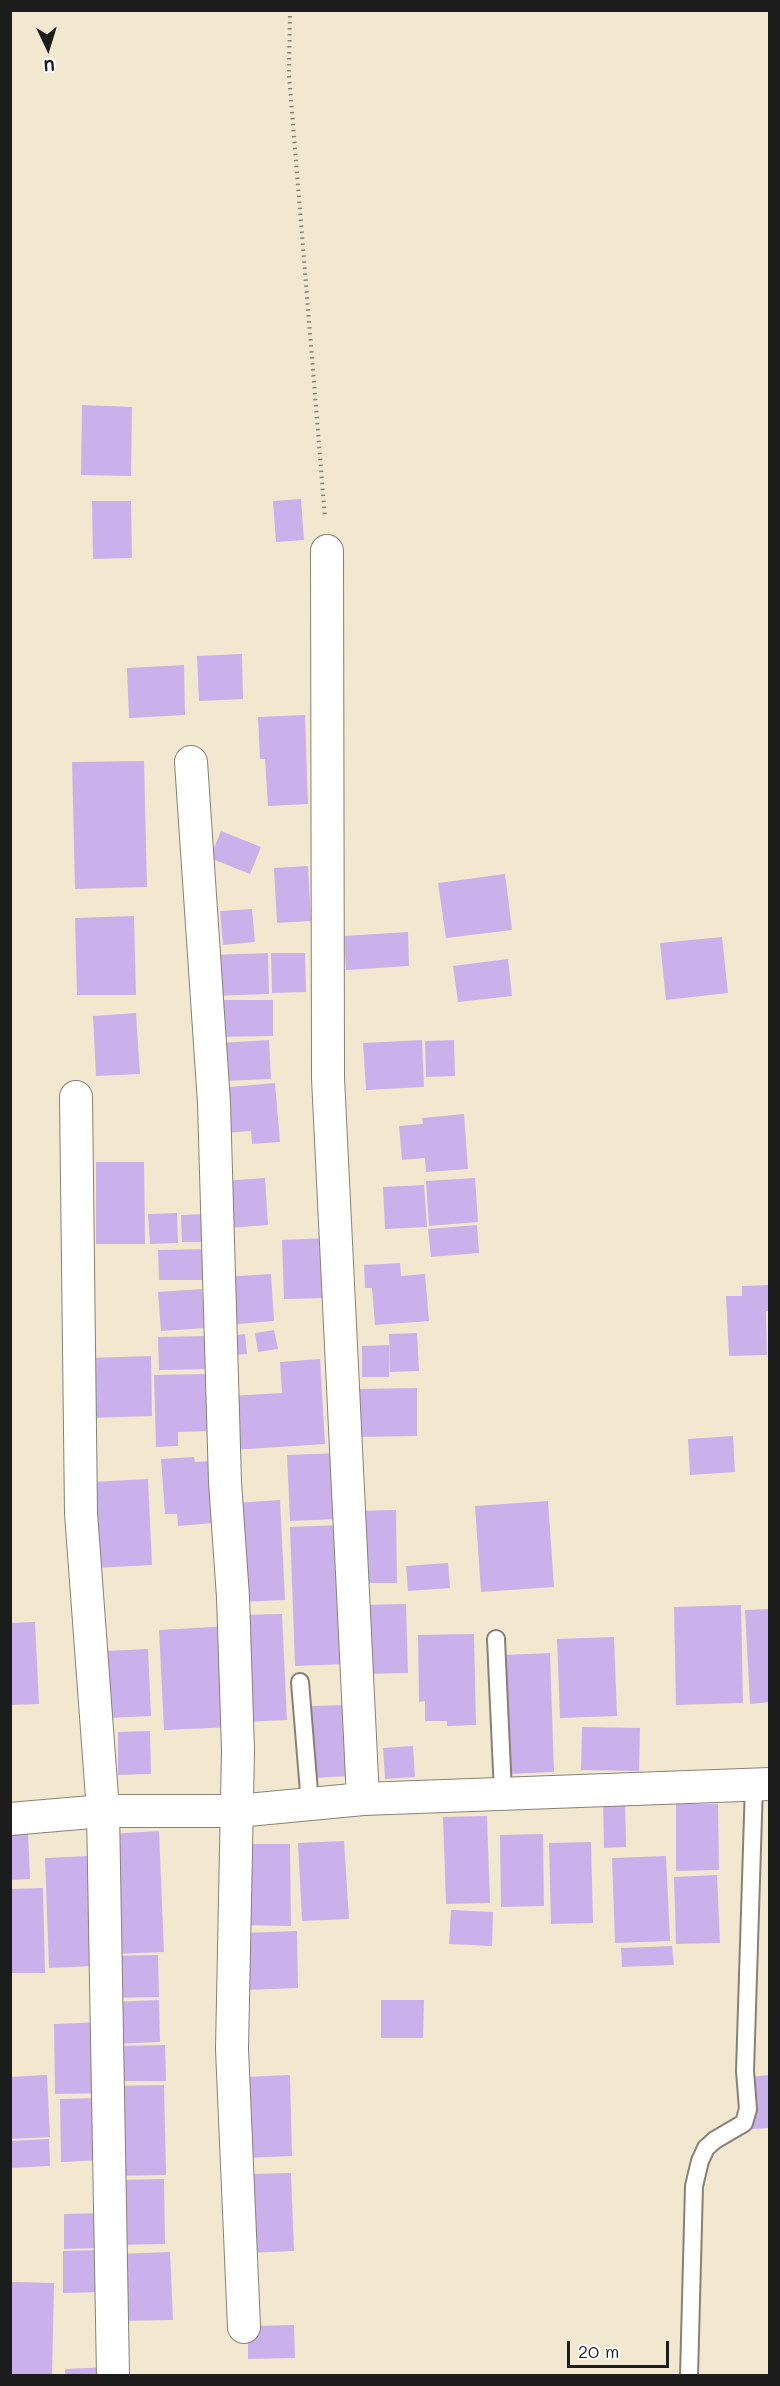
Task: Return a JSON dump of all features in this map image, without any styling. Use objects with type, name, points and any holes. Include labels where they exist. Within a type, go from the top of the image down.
[{"type":"street","points":[[327,551],[328,1078],[363,1799]]},
{"type":"street","points":[[191,762],[214,1103],[225,1482],[233,1597],[237,1811],[232,2049],[244,2327]]},
{"type":"street","points":[[76,1097],[81,1514],[103,1811],[113,2376]]},
{"type":"street","points":[[10,1819],[103,1811],[237,1811],[363,1799],[762,1784]]},
{"type":"lane","points":[[496,1639],[503,1793]]},
{"type":"lane","points":[[300,1682],[310,1804]]},
{"type":"lane","points":[[689,2376],[694,2186],[699,2161],[706,2148],[715,2140],[744,2123],[748,2109],[745,2071],[762,1784]]},
{"type":"path","points":[[290,10],[290,75],[327,551]]},
{"type":"building","points":[[82,405],[132,407],[131,476],[81,475]]},
{"type":"building","points":[[301,499],[304,540],[276,542],[273,501]]},
{"type":"building","points":[[92,501],[131,501],[132,558],[93,559]]},
{"type":"building","points":[[242,654],[243,699],[199,701],[197,656]]},
{"type":"building","points":[[184,665],[185,715],[129,718],[127,668]]},
{"type":"building","points":[[305,715],[308,804],[268,806],[265,759],[260,759],[258,717]]},
{"type":"building","points":[[144,761],[147,887],[75,889],[72,762]]},
{"type":"building","points":[[221,831],[261,847],[250,874],[210,858]]},
{"type":"building","points":[[308,866],[311,921],[277,923],[274,868]]},
{"type":"building","points":[[505,874],[512,930],[446,938],[438,883]]},
{"type":"building","points":[[252,909],[255,942],[223,945],[220,911]]},
{"type":"building","points":[[134,916],[136,995],[77,995],[75,918]]},
{"type":"building","points":[[408,932],[409,966],[346,970],[344,936]]},
{"type":"building","points":[[722,937],[728,993],[666,1000],[660,943]]},
{"type":"building","points":[[268,953],[269,994],[214,996],[212,955]]},
{"type":"building","points":[[271,953],[305,953],[306,992],[272,993]]},
{"type":"building","points":[[508,959],[512,996],[458,1002],[453,966]]},
{"type":"building","points":[[216,1000],[273,1000],[273,1036],[216,1037]]},
{"type":"building","points":[[136,1013],[140,1074],[96,1076],[93,1016]]},
{"type":"building","points":[[269,1040],[271,1079],[222,1081],[220,1043]]},
{"type":"building","points":[[422,1040],[424,1087],[366,1090],[363,1043]]},
{"type":"building","points":[[454,1040],[455,1076],[426,1077],[425,1041]]},
{"type":"building","points":[[275,1083],[280,1142],[252,1144],[251,1131],[223,1133],[219,1088]]},
{"type":"building","points":[[464,1114],[468,1169],[426,1172],[425,1158],[402,1160],[399,1126],[423,1124],[422,1118]]},
{"type":"building","points":[[96,1162],[144,1162],[145,1244],[96,1244]]},
{"type":"building","points":[[265,1178],[268,1225],[227,1228],[224,1181]]},
{"type":"building","points":[[475,1178],[478,1222],[429,1226],[426,1181]]},
{"type":"building","points":[[424,1185],[427,1227],[385,1229],[383,1187]]},
{"type":"building","points":[[177,1213],[178,1243],[150,1244],[148,1214]]},
{"type":"building","points":[[207,1214],[208,1242],[182,1242],[181,1215]]},
{"type":"building","points":[[477,1225],[479,1253],[431,1257],[428,1229]]},
{"type":"building","points":[[327,1238],[329,1298],[284,1299],[282,1240]]},
{"type":"building","points":[[210,1249],[210,1280],[159,1280],[158,1250]]},
{"type":"building","points":[[400,1263],[401,1276],[425,1274],[429,1321],[375,1325],[372,1288],[365,1288],[364,1265]]},
{"type":"building","points":[[271,1274],[274,1321],[227,1325],[224,1277]]},
{"type":"building","points":[[770,1285],[770,1311],[766,1311],[767,1355],[729,1356],[726,1296],[742,1296],[742,1286]]},
{"type":"building","points":[[202,1289],[205,1328],[161,1331],[158,1292]]},
{"type":"building","points":[[274,1330],[278,1349],[258,1352],[255,1333]]},
{"type":"building","points":[[417,1333],[419,1371],[390,1372],[389,1334]]},
{"type":"building","points":[[245,1334],[247,1354],[230,1355],[228,1336]]},
{"type":"building","points":[[206,1336],[207,1369],[159,1370],[158,1337]]},
{"type":"building","points":[[389,1345],[389,1377],[362,1377],[362,1346]]},
{"type":"building","points":[[151,1356],[152,1416],[88,1418],[86,1358]]},
{"type":"building","points":[[320,1359],[325,1444],[233,1450],[229,1396],[282,1393],[280,1362]]},
{"type":"building","points":[[210,1374],[212,1431],[178,1432],[178,1446],[156,1447],[154,1375]]},
{"type":"building","points":[[417,1388],[417,1436],[355,1437],[355,1389]]},
{"type":"building","points":[[733,1436],[735,1472],[690,1475],[688,1439]]},
{"type":"building","points":[[338,1453],[340,1519],[290,1521],[287,1455]]},
{"type":"building","points":[[194,1457],[195,1462],[210,1461],[214,1523],[178,1526],[177,1514],[165,1514],[161,1459]]},
{"type":"building","points":[[148,1479],[152,1565],[95,1568],[91,1482]]},
{"type":"building","points":[[280,1500],[285,1600],[240,1602],[234,1503]]},
{"type":"building","points":[[548,1501],[554,1587],[481,1592],[475,1506]]},
{"type":"building","points":[[396,1510],[397,1583],[356,1583],[354,1511]]},
{"type":"building","points":[[341,1525],[346,1664],[295,1666],[290,1527]]},
{"type":"building","points":[[448,1563],[450,1588],[408,1591],[406,1566]]},
{"type":"building","points":[[406,1604],[408,1673],[360,1674],[358,1605]]},
{"type":"building","points":[[741,1605],[743,1703],[676,1705],[674,1607]]},
{"type":"building","points":[[770,1609],[770,1702],[750,1704],[745,1610]]},
{"type":"building","points":[[282,1614],[287,1720],[244,1722],[239,1615]]},
{"type":"building","points":[[35,1622],[39,1704],[10,1705],[10,1623]]},
{"type":"building","points":[[230,1626],[234,1727],[164,1730],[159,1630]]},
{"type":"building","points":[[474,1634],[476,1725],[447,1726],[447,1721],[425,1721],[425,1701],[419,1702],[418,1635]]},
{"type":"building","points":[[614,1637],[617,1716],[560,1718],[557,1639]]},
{"type":"building","points":[[148,1649],[151,1716],[108,1718],[105,1651]]},
{"type":"building","points":[[550,1653],[554,1772],[507,1774],[503,1655]]},
{"type":"building","points":[[346,1705],[349,1776],[313,1778],[310,1706]]},
{"type":"building","points":[[582,1727],[640,1728],[639,1771],[581,1770]]},
{"type":"building","points":[[150,1731],[151,1774],[118,1775],[118,1732]]},
{"type":"building","points":[[413,1746],[415,1777],[385,1779],[383,1748]]},
{"type":"building","points":[[625,1796],[626,1847],[604,1848],[603,1797]]},
{"type":"building","points":[[676,1804],[718,1804],[719,1870],[676,1871]]},
{"type":"building","points":[[487,1816],[490,1903],[446,1904],[443,1817]]},
{"type":"building","points":[[159,1831],[164,1952],[113,1954],[108,1834]]},
{"type":"building","points":[[28,1832],[30,1879],[10,1880],[10,1833]]},
{"type":"building","points":[[543,1834],[544,1906],[501,1907],[500,1835]]},
{"type":"building","points":[[344,1841],[349,1919],[302,1921],[298,1843]]},
{"type":"building","points":[[591,1842],[593,1923],[551,1924],[549,1843]]},
{"type":"building","points":[[241,1844],[290,1844],[291,1926],[241,1925]]},
{"type":"building","points":[[89,1856],[94,1966],[49,1968],[45,1858]]},
{"type":"building","points":[[666,1856],[670,1941],[615,1943],[612,1858]]},
{"type":"building","points":[[717,1875],[720,1943],[676,1944],[674,1877]]},
{"type":"building","points":[[43,1888],[45,1973],[10,1973],[10,1889]]},
{"type":"building","points":[[451,1910],[493,1912],[492,1946],[449,1944]]},
{"type":"building","points":[[297,1931],[298,1988],[245,1990],[244,1933]]},
{"type":"building","points":[[672,1946],[674,1965],[622,1967],[621,1948]]},
{"type":"building","points":[[158,1955],[159,1997],[107,1998],[106,1956]]},
{"type":"building","points":[[159,2000],[160,2042],[112,2044],[110,2002]]},
{"type":"building","points":[[381,2000],[424,2000],[423,2038],[381,2038]]},
{"type":"building","points":[[103,2022],[104,2093],[55,2094],[54,2024]]},
{"type":"building","points":[[165,2045],[166,2081],[112,2081],[111,2046]]},
{"type":"building","points":[[47,2075],[50,2137],[10,2139],[10,2077]]},
{"type":"building","points":[[290,2075],[292,2156],[245,2158],[245,2077]]},
{"type":"building","points":[[770,2075],[770,2128],[752,2129],[749,2077]]},
{"type":"building","points":[[164,2085],[166,2175],[113,2176],[111,2086]]},
{"type":"building","points":[[102,2098],[104,2160],[61,2162],[60,2099]]},
{"type":"building","points":[[49,2139],[50,2166],[10,2168],[10,2141]]},
{"type":"building","points":[[291,2173],[294,2251],[247,2253],[244,2174]]},
{"type":"building","points":[[164,2179],[165,2244],[115,2245],[114,2180]]},
{"type":"building","points":[[102,2213],[103,2248],[64,2249],[64,2214]]},
{"type":"building","points":[[102,2250],[103,2292],[63,2293],[63,2251]]},
{"type":"building","points":[[170,2252],[173,2320],[116,2321],[114,2254]]},
{"type":"building","points":[[11,2282],[54,2283],[52,2376],[10,2375]]},
{"type":"building","points":[[294,2325],[295,2358],[248,2359],[248,2326]]},
{"type":"building","points":[[111,2367],[111,2376],[65,2376],[65,2369]]}]
